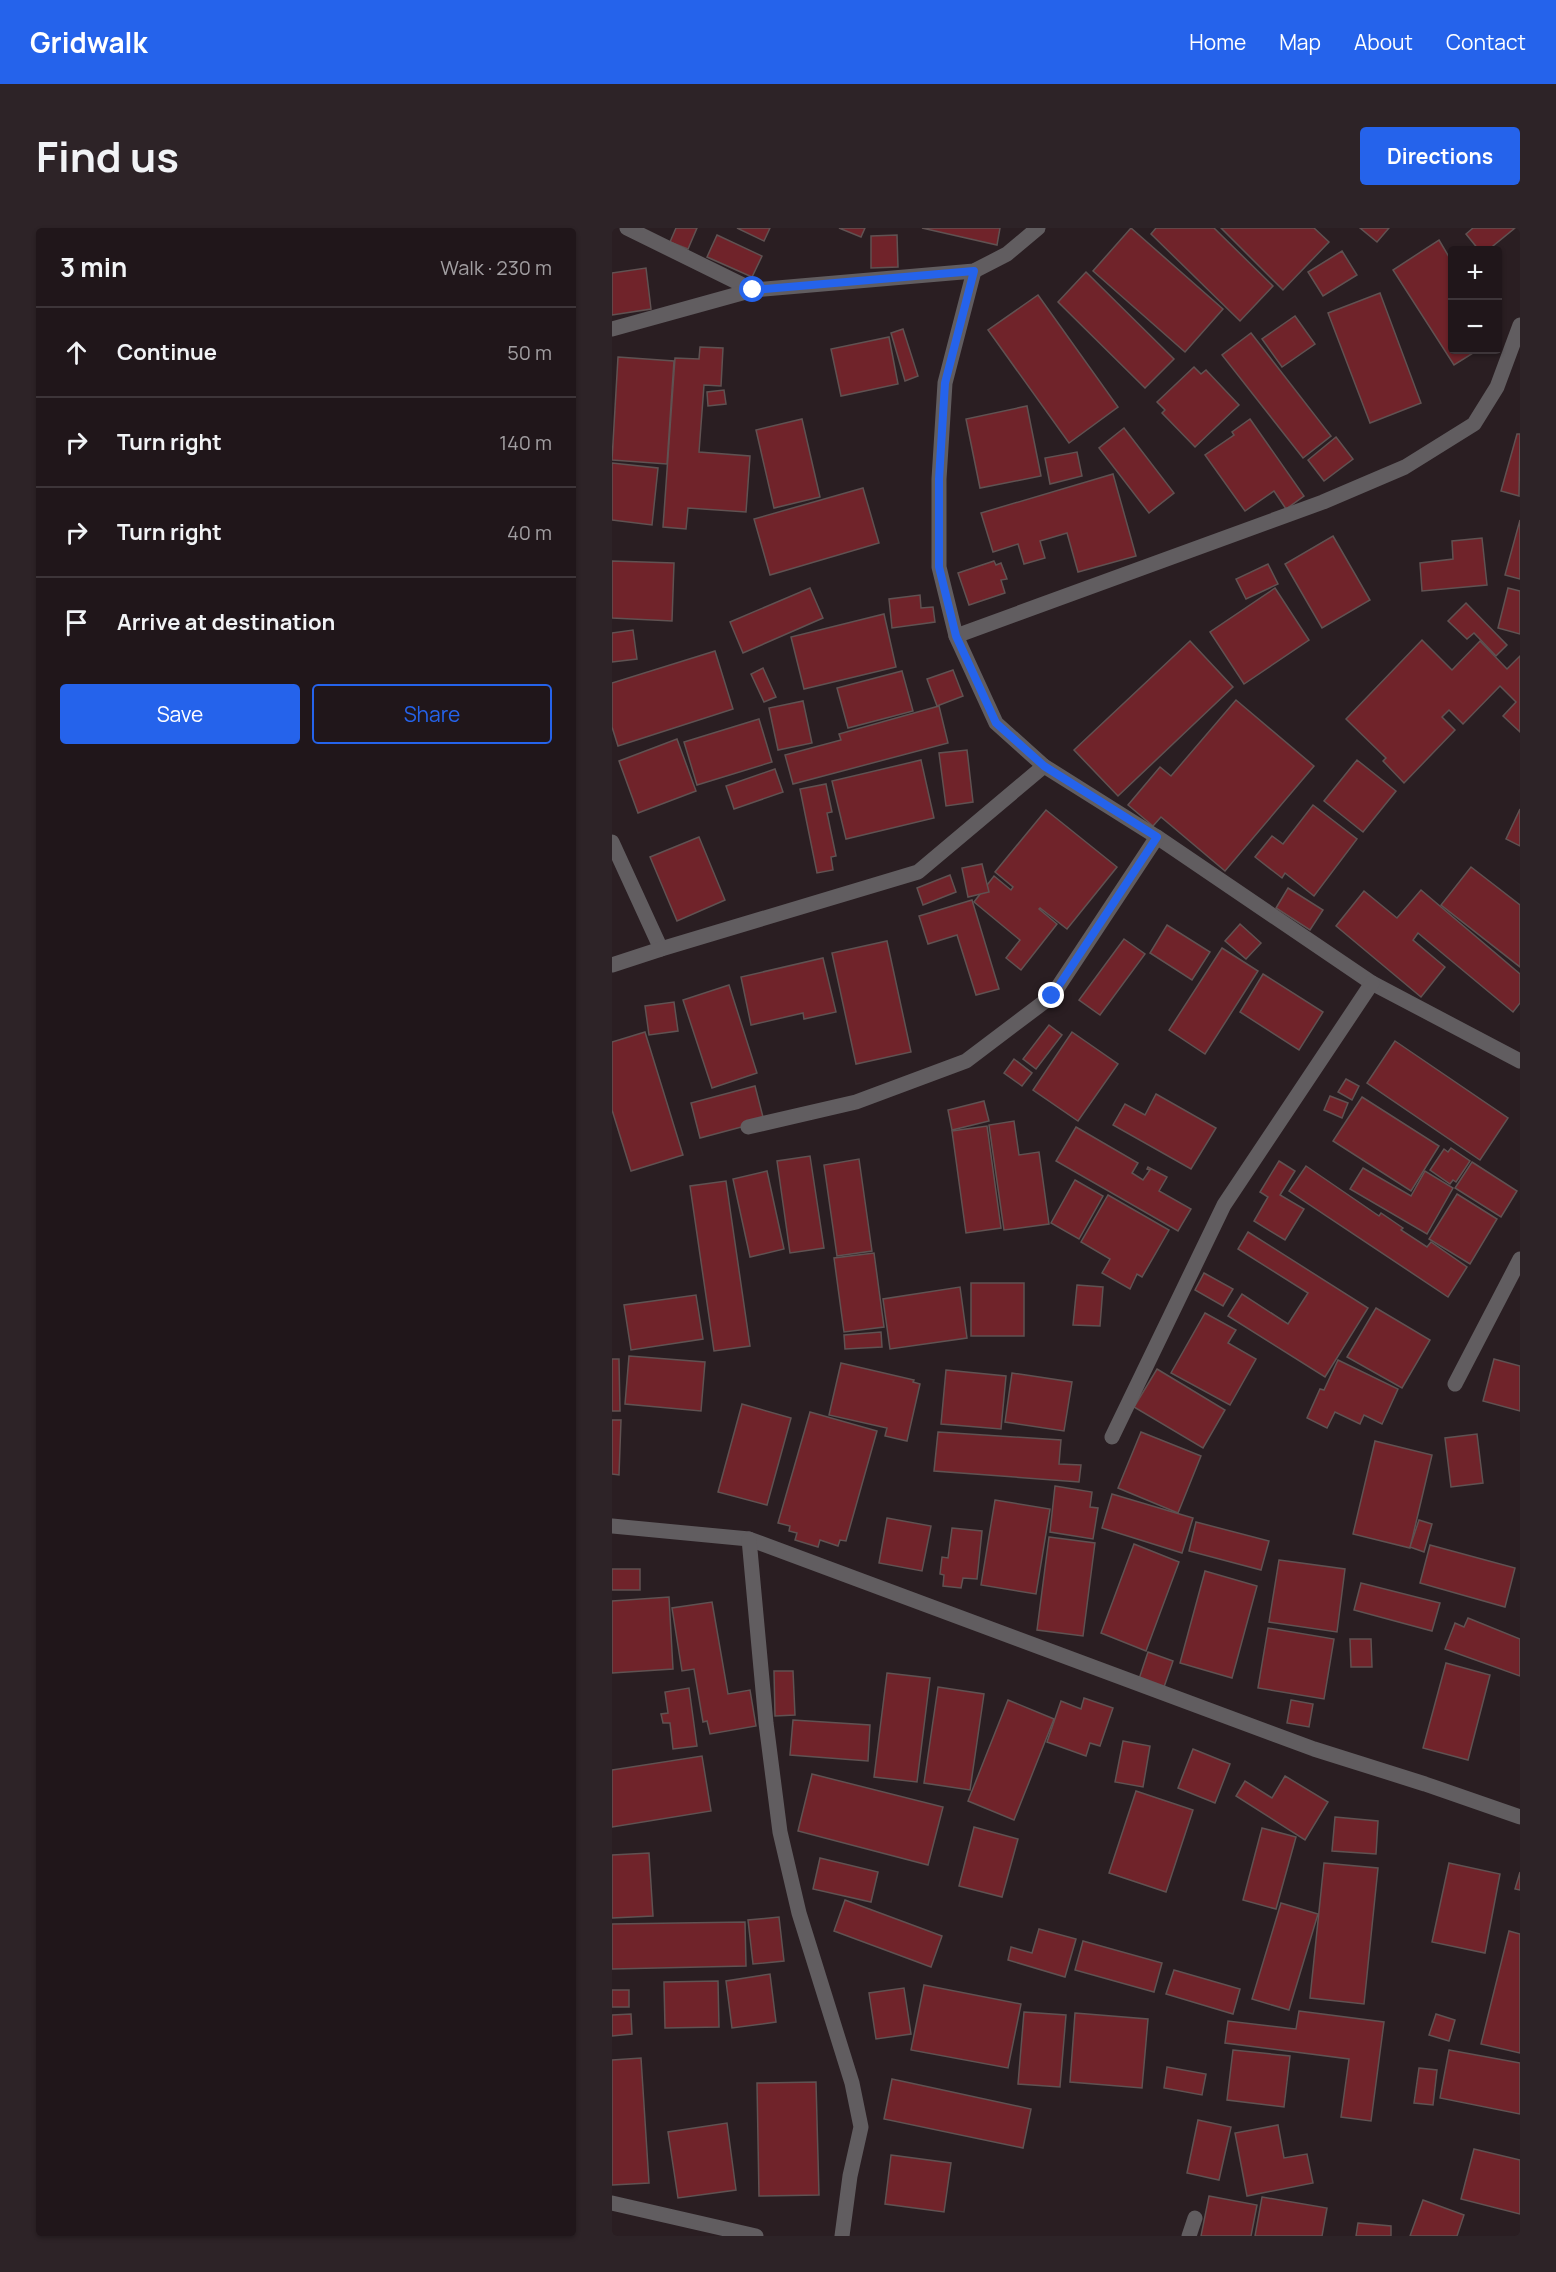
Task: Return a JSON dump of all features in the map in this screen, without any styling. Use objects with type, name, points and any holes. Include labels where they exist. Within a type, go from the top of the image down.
[{"type":"street","points":[[627,228],[753,290]]},
{"type":"street","points":[[612,329],[753,290],[974,271],[1007,255],[1038,228]]},
{"type":"street","points":[[974,271],[945,383],[939,479],[939,567],[956,636],[996,723],[1044,766],[1157,837],[1372,984],[1520,1061]]},
{"type":"street","points":[[956,636],[1323,502],[1406,467],[1474,424],[1497,387],[1520,325]]},
{"type":"street","points":[[612,965],[918,872],[1044,766]]},
{"type":"street","points":[[748,1127],[856,1102],[966,1061],[1052,996],[1157,837]]},
{"type":"street","points":[[612,842],[661,949]]},
{"type":"street","points":[[1113,1437],[1224,1205],[1372,984]]},
{"type":"street","points":[[1455,1384],[1520,1259]]},
{"type":"street","points":[[612,1526],[749,1539],[1314,1749],[1520,1817]]},
{"type":"street","points":[[749,1539],[766,1723],[780,1832],[800,1913],[852,2083],[861,2127],[850,2176],[842,2236]]},
{"type":"street","points":[[612,2203],[756,2236]]},
{"type":"street","points":[[1189,2236],[1195,2218]]},
{"type":"building","points":[[676,228],[697,228],[688,249],[670,242]]},
{"type":"building","points":[[737,228],[770,228],[764,241]]},
{"type":"building","points":[[839,228],[865,228],[861,237]]},
{"type":"building","points":[[922,228],[1000,228],[997,245]]},
{"type":"building","points":[[1131,228],[1223,309],[1185,352],[1093,271]]},
{"type":"building","points":[[1156,228],[1214,228],[1273,286],[1240,321],[1151,234]]},
{"type":"building","points":[[1221,228],[1314,228],[1329,242],[1283,290]]},
{"type":"building","points":[[1360,228],[1389,228],[1377,242]]},
{"type":"building","points":[[1473,228],[1515,228],[1493,246],[1476,246],[1466,234]]},
{"type":"building","points":[[717,235],[762,256],[752,277],[707,257]]},
{"type":"building","points":[[897,235],[898,267],[871,268],[871,236]]},
{"type":"building","points":[[1439,240],[1448,255],[1448,354],[1472,354],[1454,365],[1393,270]]},
{"type":"building","points":[[1342,251],[1357,275],[1323,296],[1308,272]]},
{"type":"building","points":[[646,268],[651,309],[612,315],[612,273]]},
{"type":"building","points":[[1086,272],[1174,359],[1145,388],[1058,302]]},
{"type":"building","points":[[1380,293],[1421,403],[1370,423],[1328,313]]},
{"type":"building","points":[[1038,295],[1118,407],[1069,443],[988,330]]},
{"type":"building","points":[[1295,316],[1315,344],[1282,367],[1262,339]]},
{"type":"building","points":[[903,329],[918,376],[905,381],[891,333]]},
{"type":"building","points":[[1251,333],[1331,436],[1303,458],[1222,355]]},
{"type":"building","points":[[889,337],[898,384],[841,396],[831,349]]},
{"type":"building","points":[[700,347],[723,348],[721,386],[704,385],[699,452],[750,456],[746,512],[688,508],[686,529],[663,527],[675,358],[699,359]]},
{"type":"building","points":[[618,357],[674,361],[667,464],[612,460]]},
{"type":"building","points":[[1194,367],[1201,374],[1206,370],[1239,405],[1195,447],[1162,413],[1165,410],[1157,402]]},
{"type":"building","points":[[724,390],[726,404],[708,406],[707,392]]},
{"type":"building","points":[[1027,406],[1041,476],[980,488],[966,419]]},
{"type":"building","points":[[802,419],[820,497],[774,508],[756,430]]},
{"type":"building","points":[[1250,419],[1304,496],[1286,509],[1274,491],[1245,511],[1205,455],[1234,435],[1232,432]]},
{"type":"building","points":[[1124,428],[1174,493],[1149,513],[1099,448]]},
{"type":"building","points":[[1517,434],[1520,434],[1519,496],[1501,491]]},
{"type":"building","points":[[1336,437],[1353,459],[1324,481],[1308,460]]},
{"type":"building","points":[[1077,452],[1082,476],[1050,484],[1045,458]]},
{"type":"building","points":[[612,463],[658,468],[652,525],[612,520]]},
{"type":"building","points":[[1113,474],[1136,556],[1078,572],[1067,533],[1040,541],[1045,558],[1024,564],[1018,544],[993,552],[981,513]]},
{"type":"building","points":[[863,488],[879,543],[770,575],[754,519]]},
{"type":"building","points":[[1520,520],[1520,579],[1505,575]]},
{"type":"building","points":[[1333,536],[1370,600],[1322,628],[1285,564]]},
{"type":"building","points":[[1482,538],[1487,585],[1422,591],[1420,563],[1453,559],[1452,541]]},
{"type":"building","points":[[612,561],[674,563],[672,621],[612,618]]},
{"type":"building","points":[[994,561],[996,565],[1001,563],[1007,579],[1001,580],[1005,593],[969,605],[958,573]]},
{"type":"building","points":[[1268,564],[1278,584],[1246,599],[1236,579]]},
{"type":"building","points":[[810,588],[823,618],[743,653],[730,622]]},
{"type":"building","points":[[1275,588],[1309,640],[1244,684],[1210,632]]},
{"type":"building","points":[[1508,588],[1520,591],[1520,634],[1498,628]]},
{"type":"building","points":[[920,595],[921,608],[933,607],[935,622],[892,628],[889,599]]},
{"type":"building","points":[[1466,603],[1507,645],[1496,656],[1474,633],[1467,639],[1448,621]]},
{"type":"building","points":[[884,614],[896,667],[804,689],[791,637]]},
{"type":"building","points":[[633,630],[637,659],[612,662],[612,633]]},
{"type":"building","points":[[1422,640],[1452,670],[1480,641],[1507,669],[1520,656],[1520,732],[1503,716],[1516,702],[1500,686],[1463,724],[1449,710],[1442,717],[1455,730],[1404,783],[1383,761],[1386,758],[1346,719]]},
{"type":"building","points":[[1190,641],[1233,687],[1118,796],[1074,750]]},
{"type":"building","points":[[715,651],[733,709],[618,746],[612,727],[612,683]]},
{"type":"building","points":[[763,668],[776,697],[764,702],[751,674]]},
{"type":"building","points":[[953,670],[963,696],[937,706],[927,679]]},
{"type":"building","points":[[902,671],[913,711],[848,728],[837,688]]},
{"type":"building","points":[[1236,700],[1314,766],[1225,871],[1161,817],[1153,826],[1128,805],[1160,767],[1171,776]]},
{"type":"building","points":[[803,701],[812,743],[778,750],[769,708]]},
{"type":"building","points":[[939,706],[948,743],[793,784],[785,755],[841,740],[839,734]]},
{"type":"building","points":[[759,719],[772,762],[697,785],[684,742]]},
{"type":"building","points":[[677,739],[696,791],[638,813],[619,761]]},
{"type":"building","points":[[967,750],[973,802],[946,806],[939,753]]},
{"type":"building","points":[[921,760],[934,818],[846,839],[832,781]]},
{"type":"building","points":[[1357,760],[1396,791],[1363,832],[1324,801]]},
{"type":"building","points":[[775,769],[783,792],[734,809],[726,786]]},
{"type":"building","points":[[826,784],[832,812],[827,813],[836,856],[831,857],[833,870],[817,873],[800,789]]},
{"type":"building","points":[[1313,805],[1357,839],[1314,896],[1285,873],[1282,878],[1255,857],[1272,836],[1283,844]]},
{"type":"building","points":[[1520,809],[1520,846],[1506,839]]},
{"type":"building","points":[[1046,810],[1117,867],[1067,929],[1039,909],[1057,924],[1021,970],[1006,958],[1020,940],[974,902],[994,876],[1011,890],[1013,887],[995,872]]},
{"type":"building","points":[[699,837],[725,900],[677,921],[650,857]]},
{"type":"building","points":[[982,864],[989,892],[968,897],[962,868]]},
{"type":"building","points":[[1471,867],[1520,905],[1520,967],[1441,905]]},
{"type":"building","points":[[950,875],[956,892],[923,905],[917,888]]},
{"type":"building","points":[[1288,888],[1323,910],[1310,930],[1276,908]]},
{"type":"building","points":[[1421,890],[1520,974],[1520,1003],[1513,1012],[1418,933],[1413,940],[1445,967],[1421,997],[1336,926],[1364,891],[1397,918]]},
{"type":"building","points":[[972,900],[999,989],[976,995],[957,935],[928,944],[919,916]]},
{"type":"building","points":[[1240,924],[1261,943],[1246,959],[1225,941]]},
{"type":"building","points":[[1167,925],[1210,952],[1192,980],[1150,953]]},
{"type":"building","points":[[1124,939],[1145,954],[1100,1015],[1079,1000]]},
{"type":"building","points":[[887,941],[911,1052],[856,1064],[832,953]]},
{"type":"building","points":[[1222,948],[1258,971],[1205,1054],[1169,1030]]},
{"type":"building","points":[[823,958],[836,1012],[804,1019],[803,1013],[751,1025],[741,977]]},
{"type":"building","points":[[1263,974],[1323,1012],[1299,1050],[1240,1012]]},
{"type":"building","points":[[729,985],[757,1073],[712,1088],[683,1000]]},
{"type":"building","points":[[674,1002],[678,1031],[649,1035],[645,1006]]},
{"type":"building","points":[[1049,1025],[1062,1035],[1036,1069],[1023,1059]]},
{"type":"building","points":[[645,1032],[683,1155],[631,1171],[612,1110],[612,1042]]},
{"type":"building","points":[[1072,1032],[1118,1064],[1078,1121],[1033,1090]]},
{"type":"building","points":[[1395,1041],[1508,1118],[1480,1160],[1367,1083]]},
{"type":"building","points":[[1014,1059],[1032,1073],[1022,1086],[1004,1073]]},
{"type":"building","points":[[1346,1079],[1359,1086],[1352,1100],[1338,1092]]},
{"type":"building","points":[[755,1086],[764,1121],[700,1138],[691,1103]]},
{"type":"building","points":[[1156,1094],[1216,1128],[1191,1169],[1113,1125],[1125,1104],[1145,1115]]},
{"type":"building","points":[[1330,1096],[1348,1103],[1342,1118],[1324,1110]]},
{"type":"building","points":[[1362,1097],[1439,1146],[1411,1191],[1333,1141]]},
{"type":"building","points":[[984,1101],[989,1121],[952,1130],[948,1110]]},
{"type":"building","points":[[1014,1121],[1019,1155],[1039,1152],[1049,1224],[1004,1230],[989,1125]]},
{"type":"building","points":[[987,1126],[1001,1228],[966,1233],[952,1131]]},
{"type":"building","points":[[1076,1127],[1138,1163],[1132,1173],[1143,1180],[1150,1170],[1147,1169],[1148,1167],[1167,1177],[1159,1191],[1191,1209],[1178,1231],[1056,1161]]},
{"type":"building","points":[[1451,1148],[1470,1161],[1456,1182],[1453,1180],[1450,1184],[1430,1170],[1444,1149],[1448,1152]]},
{"type":"building","points":[[810,1156],[824,1248],[790,1253],[777,1161]]},
{"type":"building","points":[[859,1159],[872,1251],[837,1256],[824,1165]]},
{"type":"building","points":[[1279,1161],[1295,1171],[1280,1195],[1304,1209],[1285,1240],[1254,1221],[1268,1197],[1260,1192]]},
{"type":"building","points":[[1472,1162],[1517,1191],[1501,1217],[1455,1188]]},
{"type":"building","points":[[1306,1166],[1379,1216],[1381,1213],[1427,1247],[1431,1242],[1467,1267],[1448,1297],[1289,1191]]},
{"type":"building","points":[[1363,1168],[1411,1196],[1425,1171],[1453,1188],[1427,1234],[1350,1189]]},
{"type":"building","points":[[767,1171],[784,1249],[750,1257],[733,1179]]},
{"type":"building","points":[[1075,1180],[1103,1196],[1079,1239],[1051,1223]]},
{"type":"building","points":[[726,1181],[750,1346],[714,1351],[690,1186]]},
{"type":"building","points":[[1457,1194],[1497,1219],[1470,1264],[1429,1239]]},
{"type":"building","points":[[1108,1195],[1169,1230],[1142,1277],[1137,1274],[1130,1289],[1102,1273],[1110,1259],[1081,1242]]},
{"type":"building","points":[[1248,1232],[1368,1308],[1325,1377],[1228,1316],[1242,1294],[1288,1324],[1308,1293],[1238,1249]]},
{"type":"building","points":[[874,1253],[884,1327],[844,1332],[834,1258]]},
{"type":"building","points":[[1204,1273],[1233,1289],[1223,1306],[1195,1290]]},
{"type":"building","points":[[971,1283],[1024,1283],[1024,1336],[971,1336]]},
{"type":"building","points":[[1077,1285],[1103,1287],[1100,1326],[1073,1325]]},
{"type":"building","points":[[960,1287],[967,1338],[890,1349],[883,1299]]},
{"type":"building","points":[[696,1295],[703,1339],[631,1350],[624,1305]]},
{"type":"building","points":[[1376,1308],[1430,1340],[1402,1388],[1347,1357]]},
{"type":"building","points":[[1205,1313],[1236,1330],[1228,1343],[1256,1359],[1230,1405],[1171,1373]]},
{"type":"building","points":[[881,1332],[882,1347],[845,1349],[844,1335]]},
{"type":"building","points":[[629,1356],[705,1362],[701,1411],[625,1404]]},
{"type":"building","points":[[612,1359],[619,1359],[620,1411],[612,1411]]},
{"type":"building","points":[[1494,1359],[1520,1366],[1520,1411],[1483,1401]]},
{"type":"building","points":[[1338,1360],[1398,1389],[1382,1424],[1364,1415],[1360,1424],[1335,1412],[1327,1428],[1307,1418],[1320,1389],[1324,1390]]},
{"type":"building","points":[[841,1363],[914,1380],[913,1382],[920,1384],[907,1441],[885,1436],[887,1428],[829,1415]]},
{"type":"building","points":[[1157,1369],[1225,1410],[1203,1448],[1134,1407]]},
{"type":"building","points":[[946,1370],[1006,1376],[1001,1429],[941,1424]]},
{"type":"building","points":[[1012,1373],[1072,1382],[1064,1431],[1005,1422]]},
{"type":"building","points":[[742,1404],[791,1418],[767,1505],[718,1492]]},
{"type":"building","points":[[810,1412],[877,1431],[846,1541],[840,1540],[838,1546],[820,1540],[818,1547],[795,1540],[797,1533],[789,1531],[790,1526],[778,1523]]},
{"type":"building","points":[[612,1420],[621,1420],[619,1475],[612,1474]]},
{"type":"building","points":[[938,1432],[1061,1440],[1059,1464],[1081,1465],[1079,1482],[934,1471]]},
{"type":"building","points":[[1141,1432],[1201,1456],[1178,1513],[1118,1488]]},
{"type":"building","points":[[1477,1434],[1483,1483],[1451,1487],[1445,1438]]},
{"type":"building","points":[[1375,1441],[1432,1455],[1410,1548],[1353,1534]]},
{"type":"building","points":[[1055,1486],[1092,1492],[1090,1507],[1098,1508],[1093,1539],[1050,1532]]},
{"type":"building","points":[[1112,1494],[1193,1518],[1182,1553],[1102,1528]]},
{"type":"building","points":[[995,1500],[1050,1509],[1036,1594],[981,1585]]},
{"type":"building","points":[[887,1518],[931,1526],[922,1571],[879,1563]]},
{"type":"building","points":[[1419,1520],[1432,1524],[1424,1552],[1410,1547]]},
{"type":"building","points":[[1196,1522],[1269,1541],[1261,1570],[1189,1551]]},
{"type":"building","points":[[952,1528],[982,1531],[977,1579],[963,1578],[961,1588],[943,1586],[944,1575],[940,1574],[942,1557],[948,1558]]},
{"type":"building","points":[[1049,1537],[1095,1543],[1083,1636],[1037,1630]]},
{"type":"building","points":[[1134,1544],[1179,1562],[1146,1651],[1101,1633]]},
{"type":"building","points":[[1430,1545],[1515,1568],[1505,1607],[1420,1583]]},
{"type":"building","points":[[1279,1560],[1345,1569],[1337,1632],[1269,1622]]},
{"type":"building","points":[[612,1569],[640,1569],[640,1590],[612,1590]]},
{"type":"building","points":[[1205,1571],[1257,1586],[1232,1678],[1180,1663]]},
{"type":"building","points":[[1361,1583],[1440,1603],[1432,1631],[1354,1610]]},
{"type":"building","points":[[669,1597],[673,1669],[612,1673],[612,1601]]},
{"type":"building","points":[[712,1602],[728,1694],[750,1690],[756,1726],[710,1734],[707,1721],[703,1722],[694,1669],[682,1671],[672,1608]]},
{"type":"building","points":[[1468,1618],[1520,1639],[1520,1676],[1445,1649],[1455,1623],[1464,1627]]},
{"type":"building","points":[[1268,1628],[1334,1639],[1324,1699],[1258,1688]]},
{"type":"building","points":[[1350,1639],[1371,1639],[1372,1667],[1351,1667]]},
{"type":"building","points":[[1148,1652],[1173,1661],[1164,1687],[1139,1679]]},
{"type":"building","points":[[1446,1663],[1490,1675],[1468,1760],[1423,1748]]},
{"type":"building","points":[[774,1671],[793,1671],[795,1715],[775,1716]]},
{"type":"building","points":[[887,1673],[930,1678],[917,1782],[874,1777]]},
{"type":"building","points":[[938,1687],[984,1694],[970,1790],[924,1783]]},
{"type":"building","points":[[689,1688],[697,1746],[673,1749],[670,1723],[663,1723],[661,1714],[668,1713],[665,1692]]},
{"type":"building","points":[[1084,1698],[1113,1708],[1100,1746],[1090,1743],[1086,1756],[1047,1742],[1061,1701],[1081,1709]]},
{"type":"building","points":[[1008,1700],[1054,1719],[1014,1820],[968,1801]]},
{"type":"building","points":[[1291,1700],[1313,1704],[1309,1727],[1287,1723]]},
{"type":"building","points":[[793,1720],[870,1725],[868,1761],[790,1755]]},
{"type":"building","points":[[1123,1741],[1150,1746],[1143,1787],[1115,1782]]},
{"type":"building","points":[[1193,1749],[1230,1764],[1215,1803],[1178,1788]]},
{"type":"building","points":[[702,1756],[711,1811],[612,1827],[612,1770]]},
{"type":"building","points":[[812,1774],[943,1807],[928,1865],[798,1831]]},
{"type":"building","points":[[1285,1776],[1328,1802],[1305,1840],[1236,1796],[1245,1781],[1272,1798]]},
{"type":"building","points":[[1136,1791],[1193,1810],[1166,1892],[1109,1873]]},
{"type":"building","points":[[1335,1817],[1378,1821],[1376,1854],[1332,1851]]},
{"type":"building","points":[[974,1827],[1018,1839],[1002,1897],[959,1886]]},
{"type":"building","points":[[1262,1828],[1296,1837],[1276,1909],[1243,1900]]},
{"type":"building","points":[[649,1853],[653,1916],[612,1918],[612,1855]]},
{"type":"building","points":[[820,1858],[878,1872],[871,1902],[813,1889]]},
{"type":"building","points":[[1324,1863],[1378,1868],[1364,2004],[1310,1998]]},
{"type":"building","points":[[1449,1863],[1500,1874],[1485,1953],[1432,1942]]},
{"type":"building","points":[[1520,1872],[1520,1890],[1515,1889]]},
{"type":"building","points":[[845,1900],[942,1936],[931,1967],[834,1931]]},
{"type":"building","points":[[1281,1903],[1318,1914],[1289,2010],[1252,1999]]},
{"type":"building","points":[[779,1917],[784,1961],[753,1964],[748,1920]]},
{"type":"building","points":[[745,1922],[746,1966],[612,1969],[612,1924]]},
{"type":"building","points":[[1039,1929],[1076,1939],[1065,1977],[1008,1960],[1011,1947],[1032,1953]]},
{"type":"building","points":[[1509,1931],[1520,1934],[1520,2053],[1481,2044]]},
{"type":"building","points":[[1083,1941],[1162,1963],[1154,1992],[1075,1970]]},
{"type":"building","points":[[1174,1970],[1240,1989],[1233,2014],[1166,1994]]},
{"type":"building","points":[[770,1974],[776,2022],[732,2028],[726,1981]]},
{"type":"building","points":[[718,1981],[719,2027],[665,2028],[664,1982]]},
{"type":"building","points":[[924,1985],[1021,2004],[1008,2068],[911,2050]]},
{"type":"building","points":[[904,1988],[911,2034],[876,2039],[869,1993]]},
{"type":"building","points":[[612,1990],[629,1990],[629,2007],[612,2007]]},
{"type":"building","points":[[1299,2011],[1384,2022],[1371,2121],[1341,2117],[1349,2059],[1225,2043],[1228,2021],[1296,2029]]},
{"type":"building","points":[[1024,2012],[1066,2015],[1060,2087],[1018,2084]]},
{"type":"building","points":[[1075,2013],[1148,2019],[1142,2088],[1070,2082]]},
{"type":"building","points":[[631,2014],[632,2034],[612,2036],[612,2015]]},
{"type":"building","points":[[1436,2014],[1455,2020],[1449,2041],[1429,2035]]},
{"type":"building","points":[[1233,2050],[1290,2056],[1284,2107],[1227,2100]]},
{"type":"building","points":[[1449,2050],[1520,2063],[1520,2114],[1440,2098]]},
{"type":"building","points":[[641,2058],[649,2183],[612,2185],[612,2060]]},
{"type":"building","points":[[1167,2067],[1206,2074],[1202,2095],[1164,2088]]},
{"type":"building","points":[[1419,2068],[1437,2070],[1433,2105],[1414,2103]]},
{"type":"building","points":[[892,2079],[1031,2109],[1023,2148],[884,2119]]},
{"type":"building","points":[[816,2082],[819,2195],[759,2196],[757,2083]]},
{"type":"building","points":[[1198,2120],[1231,2127],[1219,2180],[1187,2173]]},
{"type":"building","points":[[727,2123],[736,2190],[678,2198],[668,2132]]},
{"type":"building","points":[[1278,2125],[1284,2158],[1307,2154],[1313,2183],[1247,2196],[1235,2133]]},
{"type":"building","points":[[1474,2149],[1520,2160],[1520,2214],[1461,2199]]},
{"type":"building","points":[[891,2155],[951,2163],[944,2212],[885,2204]]},
{"type":"building","points":[[1209,2196],[1257,2205],[1251,2236],[1201,2236]]},
{"type":"building","points":[[1262,2197],[1327,2208],[1322,2236],[1255,2236]]},
{"type":"building","points":[[1423,2200],[1464,2215],[1457,2236],[1410,2236]]},
{"type":"building","points":[[1358,2223],[1391,2226],[1391,2236],[1356,2236]]},
{"type":"route","points":[[753,290],[974,271],[945,383],[939,479],[939,567],[956,636],[996,723],[1044,766],[1157,837],[1052,996]]}]
